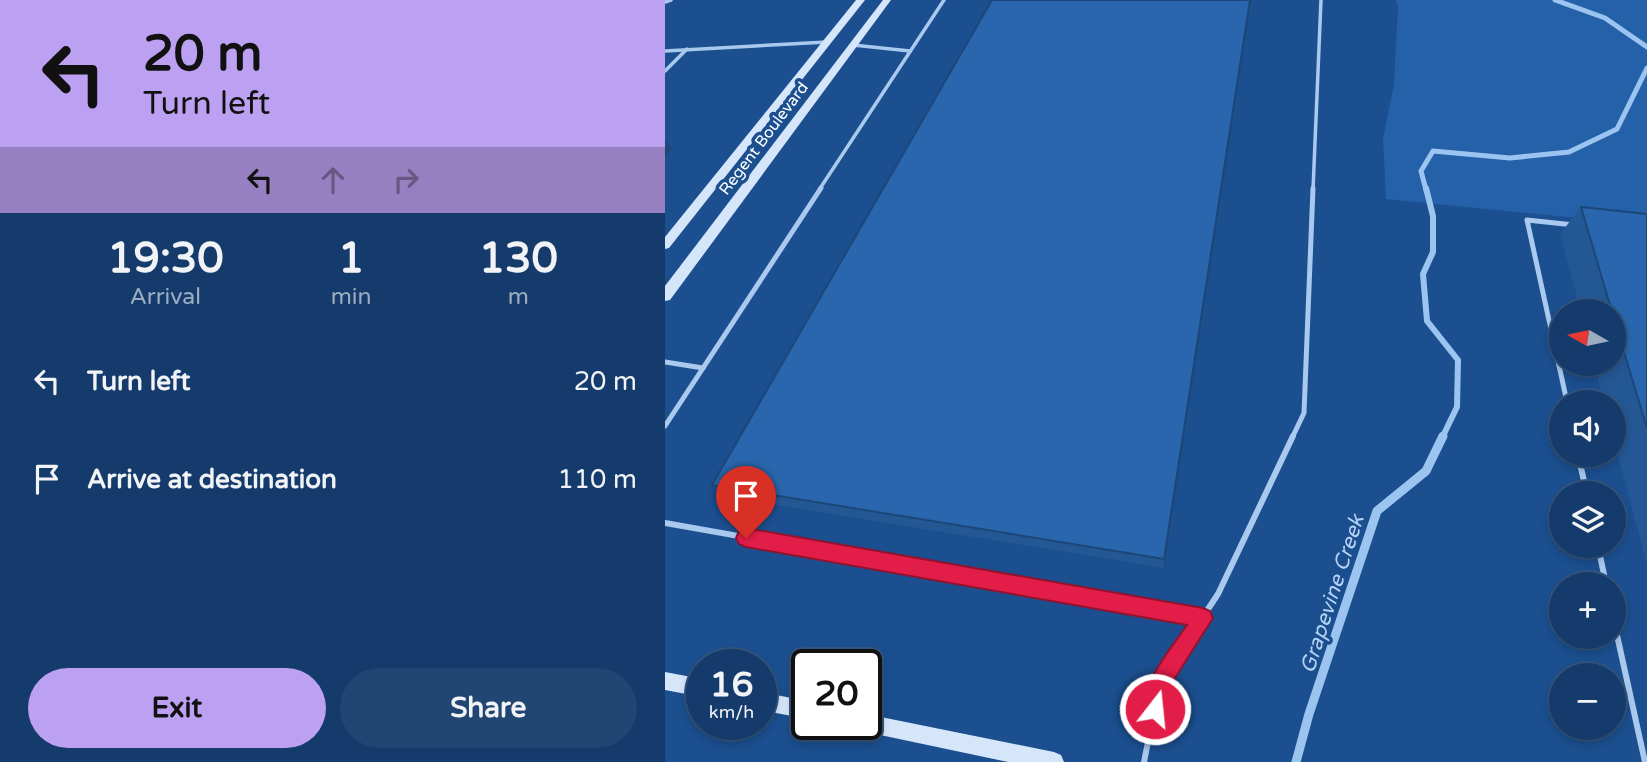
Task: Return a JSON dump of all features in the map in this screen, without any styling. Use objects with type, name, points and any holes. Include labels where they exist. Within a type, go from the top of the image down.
[{"type":"street","name":"Regent Boulevard","points":[[665,245],[861,0]]},
{"type":"street","name":"Regent Boulevard","points":[[665,296],[887,0]]},
{"type":"street","points":[[665,681],[686,685]]},
{"type":"street","points":[[882,726],[1054,762]]},
{"type":"lane","points":[[665,2],[671,0]]},
{"type":"lane","points":[[665,426],[944,0]]},
{"type":"lane","points":[[1144,762],[1160,682],[1219,594],[1304,413],[1321,0]]},
{"type":"lane","points":[[665,51],[827,42]]},
{"type":"lane","points":[[853,44],[911,51]]},
{"type":"lane","points":[[665,71],[687,49]]},
{"type":"lane","points":[[1564,390],[1527,220],[1580,226]]},
{"type":"lane","points":[[665,362],[703,368]]},
{"type":"lane","points":[[665,523],[1203,618]]},
{"type":"lane","points":[[1620,649],[1645,762]]},
{"type":"shaded area","points":[[1395,0],[1647,0],[1647,225],[1386,199],[1383,139],[1394,84],[1398,5]]},
{"type":"building","points":[[992,0],[1250,0],[1164,559],[712,485]]},
{"type":"building","points":[[1581,207],[1647,214],[1647,428],[1626,359],[1626,299],[1608,299]]},
{"type":"waterway","name":"Grapevine Creek","points":[[1555,0],[1605,18],[1647,47]]},
{"type":"waterway","name":"Grapevine Creek","points":[[1426,190],[1421,171],[1433,151],[1510,158],[1569,152],[1617,129],[1647,68]]},
{"type":"waterway","name":"Grapevine Creek","points":[[1426,188],[1433,216],[1433,252],[1423,274],[1427,321],[1458,360],[1457,407],[1442,438]]},
{"type":"waterway","name":"Grapevine Creek","points":[[1296,762],[1309,714],[1377,511],[1426,471],[1443,436]]},
{"type":"route","points":[[746,538],[1203,618],[1160,682],[1155,709]]}]
